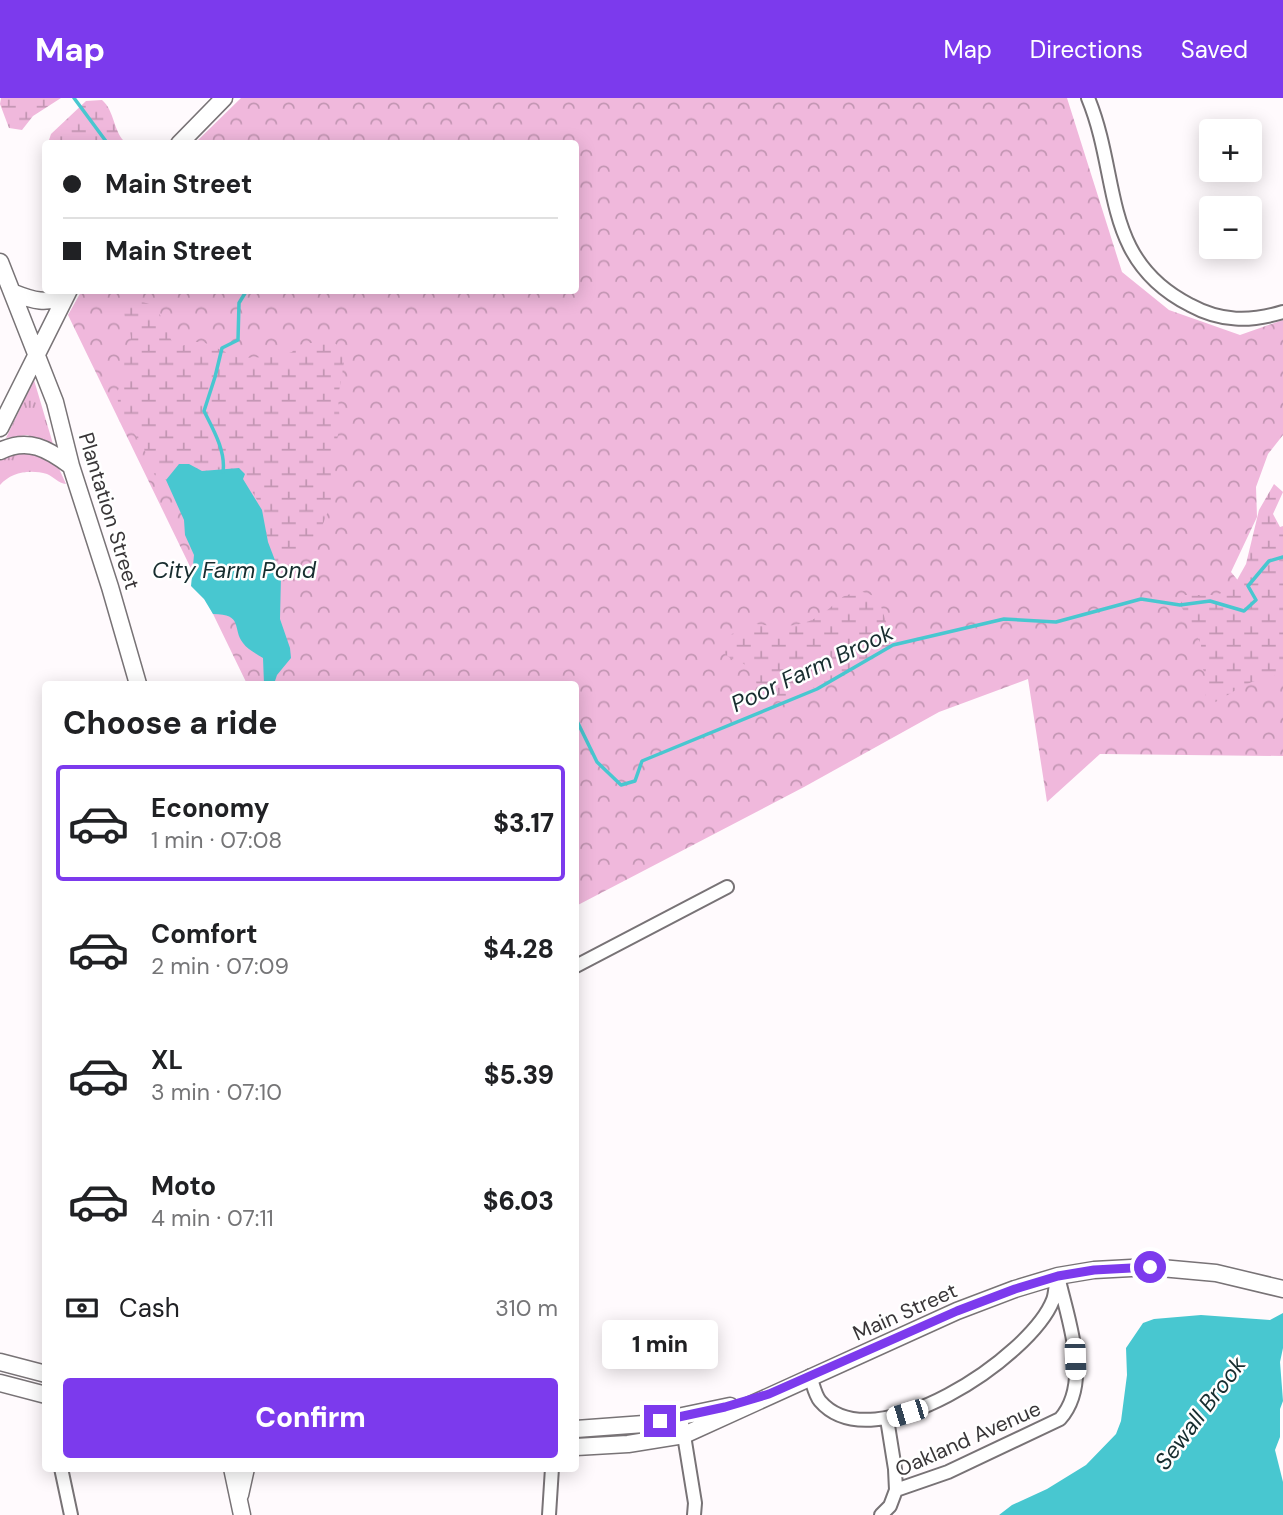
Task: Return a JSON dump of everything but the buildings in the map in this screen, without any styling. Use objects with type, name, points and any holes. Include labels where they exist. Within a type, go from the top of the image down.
[{"type":"main road","points":[[183,140],[224,98]]},
{"type":"main road","name":"Plantation Street","points":[[0,262],[55,402],[71,466],[137,681]]},
{"type":"main road","points":[[14,293],[42,303],[52,302],[65,294]]},
{"type":"main road","points":[[0,428],[66,294]]},
{"type":"main road","points":[[0,451],[17,445],[36,445],[71,466]]},
{"type":"main road","name":"Main Street","points":[[579,1447],[616,1445],[684,1435],[769,1394],[957,1311],[1058,1276],[1094,1270],[1150,1267],[1216,1273],[1283,1289]]},
{"type":"main road","points":[[0,1362],[42,1373]]},
{"type":"main road","points":[[0,1383],[42,1393]]},
{"type":"main road","name":"Main Street","points":[[579,1429],[681,1417],[769,1394]]},
{"type":"main road","points":[[233,1472],[240,1508]]},
{"type":"main road","points":[[240,1508],[245,1472]]},
{"type":"street","points":[[1087,98],[1104,147],[1117,214],[1125,236],[1136,261],[1156,284],[1169,294],[1220,318],[1246,320],[1283,312]]},
{"type":"street","points":[[579,964],[727,887]]},
{"type":"street","points":[[810,1376],[818,1400],[836,1412],[861,1420],[887,1419],[928,1406],[993,1367],[1019,1343],[1049,1308],[1054,1298],[1058,1276]]},
{"type":"street","name":"Oakland Avenue","points":[[881,1515],[890,1506],[896,1490],[948,1472],[996,1450],[1060,1419],[1070,1409],[1076,1376],[1075,1359],[1058,1276]]},
{"type":"street","points":[[681,1417],[695,1503],[694,1515]]},
{"type":"street","points":[[887,1419],[896,1490]]},
{"type":"street","points":[[62,1472],[71,1515]]},
{"type":"street","points":[[549,1515],[552,1472]]},
{"type":"green space","points":[[1,98],[61,98],[33,116],[22,130],[9,128],[0,104]]},
{"type":"green space","points":[[241,98],[1067,98],[1122,272],[1169,310],[1240,335],[1283,320],[1283,435],[1268,454],[1256,487],[1257,517],[1231,572],[1250,595],[1283,658],[1283,756],[1100,754],[1047,802],[1028,679],[939,712],[804,787],[579,904],[579,681],[246,681],[68,315],[80,294],[579,294],[579,140],[198,140]]},
{"type":"green space","points":[[102,100],[124,140],[49,140],[51,134],[86,101]]},
{"type":"green space","points":[[129,303],[146,303],[157,310],[177,348],[192,342],[203,342],[239,358],[277,357],[292,352],[298,345],[330,340],[346,351],[338,397],[340,424],[334,455],[334,496],[319,534],[281,576],[268,542],[262,510],[254,494],[247,488],[239,468],[202,471],[189,464],[180,464],[166,480],[155,476],[143,446],[119,412],[117,392],[125,376],[122,360],[128,351],[131,338],[124,308]]},
{"type":"green space","points":[[34,380],[53,444],[27,435],[6,438]]},
{"type":"green space","points":[[25,449],[56,462],[66,484],[47,474],[28,472],[15,474],[0,485],[0,459]]},
{"type":"green space","points":[[1274,484],[1283,492],[1273,514],[1280,527],[1283,526],[1283,674],[1249,683],[1205,706],[1207,678],[1202,667],[1201,644],[1180,604],[1185,595],[1216,595],[1232,589],[1246,564],[1259,510]]},
{"type":"green space","points":[[863,592],[874,596],[880,603],[886,622],[884,635],[893,652],[786,703],[763,693],[757,686],[753,670],[727,656],[721,648],[723,640],[749,623],[779,626],[807,622],[845,596]]},
{"type":"water","name":"City Farm Pond","points":[[179,464],[189,464],[202,471],[239,468],[245,474],[243,479],[262,510],[268,542],[281,576],[280,619],[291,658],[275,681],[264,681],[263,658],[243,643],[233,619],[213,614],[204,599],[191,586],[194,555],[185,535],[184,520],[166,480]]},
{"type":"water","name":"Sewall Brook","points":[[1283,1313],[1283,1348],[1280,1362],[1283,1401],[1280,1409],[1280,1437],[1275,1450],[1283,1482],[1283,1515],[999,1515],[1012,1505],[1047,1489],[1086,1465],[1116,1434],[1121,1421],[1127,1375],[1126,1348],[1143,1323],[1154,1319],[1201,1315],[1270,1320]]},
{"type":"waterway","name":"Poor Farm Brook","points":[[74,98],[105,140]]},
{"type":"waterway","name":"Poor Farm Brook","points":[[223,472],[221,448],[204,411],[222,348],[238,340],[239,303],[245,294]]},
{"type":"waterway","name":"Poor Farm Brook","points":[[579,725],[597,762],[621,785],[635,781],[642,761],[817,689],[893,645],[1004,619],[1056,622],[1141,599],[1180,605],[1210,601],[1244,611],[1256,600],[1248,586],[1269,561],[1283,557]]},
{"type":"route","points":[[660,1421],[769,1394],[957,1311],[1015,1289],[1058,1276],[1094,1270],[1150,1267]]}]
